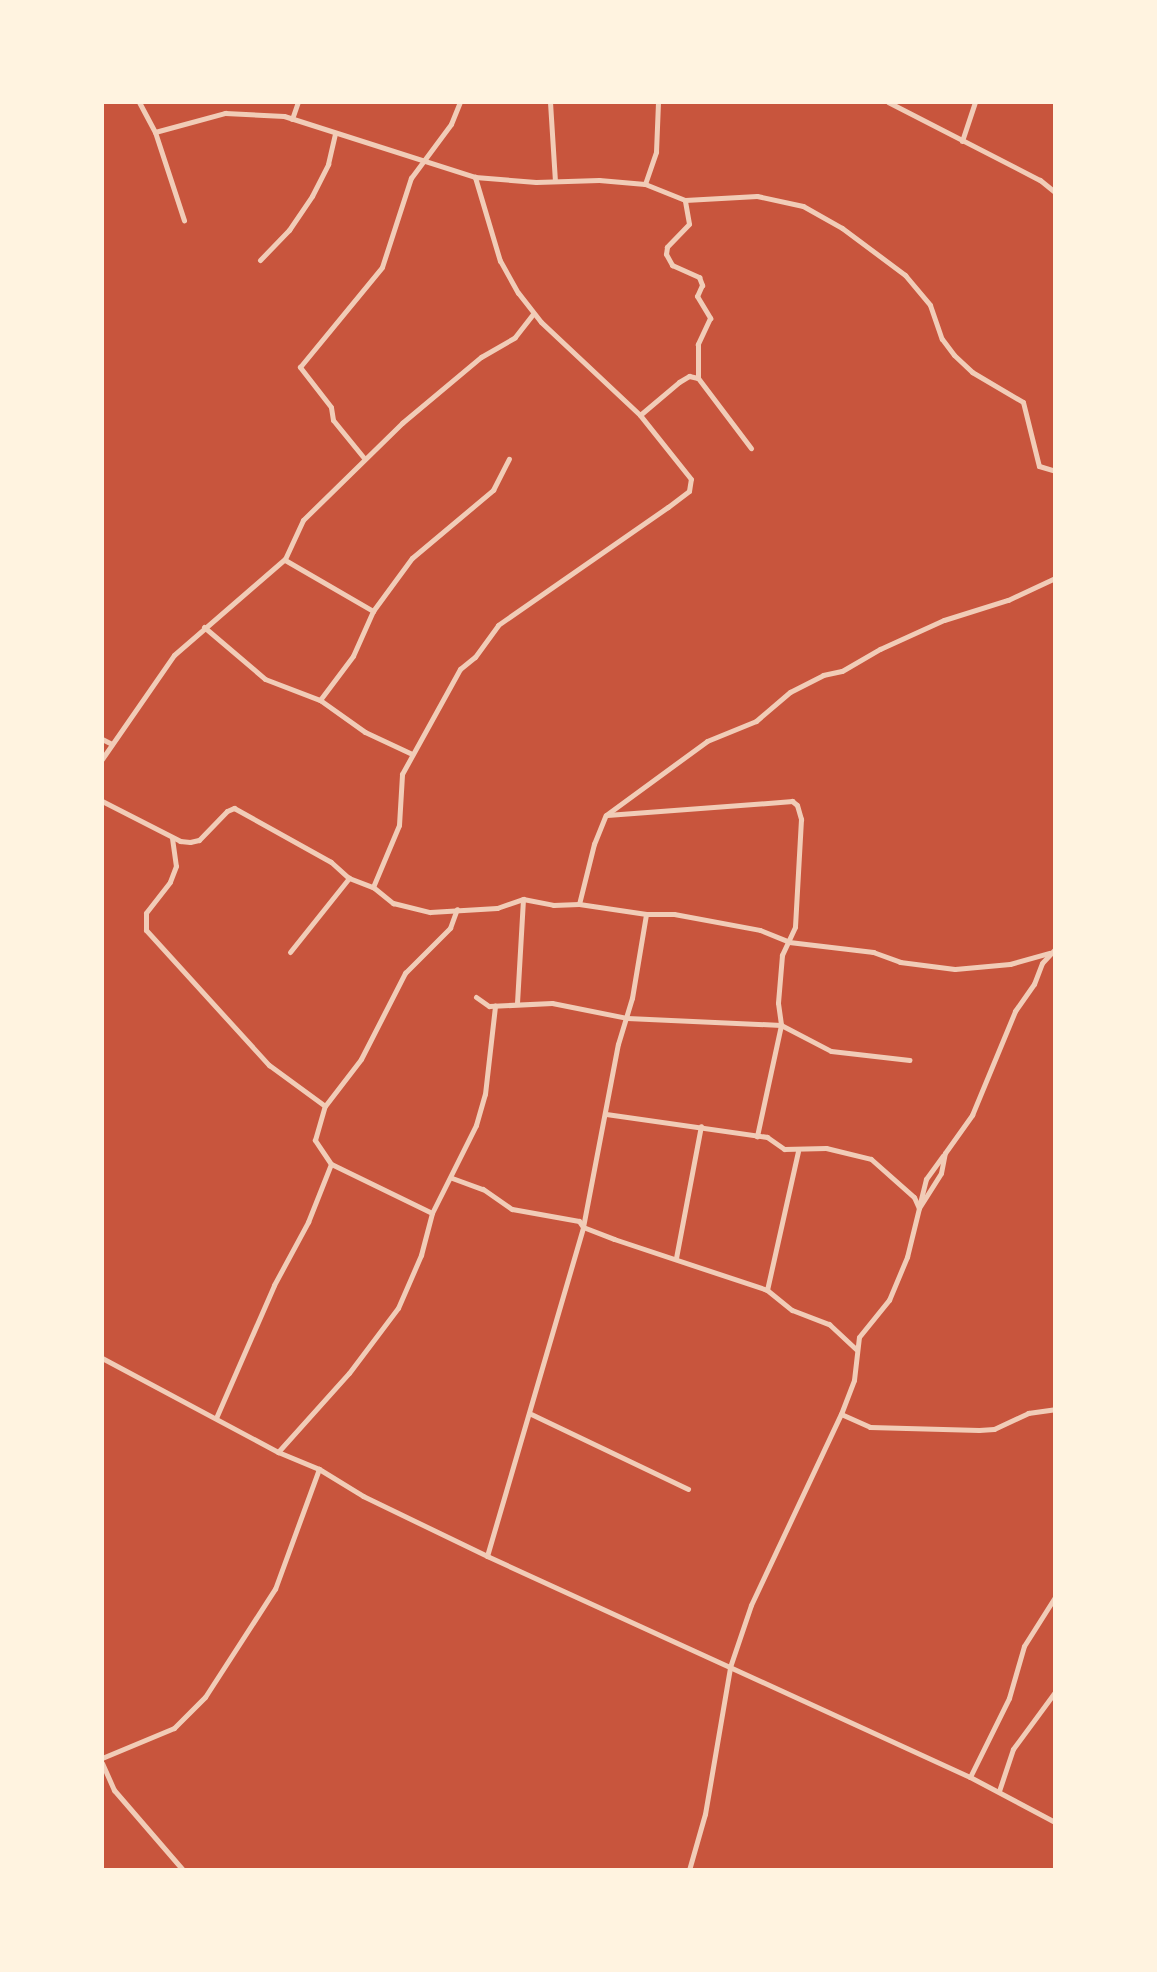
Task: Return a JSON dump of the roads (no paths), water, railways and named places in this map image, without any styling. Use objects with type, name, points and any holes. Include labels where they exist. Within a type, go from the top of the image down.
[{"type":"street","points":[[139,102],[155,132],[184,220]]},
{"type":"street","points":[[292,119],[298,102]]},
{"type":"street","points":[[364,458],[333,420],[331,407],[300,367],[382,267],[411,178],[426,162],[451,124],[460,102]]},
{"type":"street","points":[[550,102],[555,181]]},
{"type":"street","points":[[645,184],[656,152],[658,102]]},
{"type":"street","points":[[888,102],[1040,180],[1055,192]]},
{"type":"street","points":[[962,141],[975,102]]},
{"type":"street","points":[[155,132],[225,113],[292,119],[475,177],[645,184],[685,200],[757,196],[803,206],[842,228],[905,275],[930,305],[942,339],[972,372],[1023,402],[1028,433],[1039,466],[1055,471]]},
{"type":"street","points":[[260,260],[289,230],[312,196],[328,164],[335,134]]},
{"type":"street","points":[[373,887],[399,825],[402,774],[460,669],[475,657],[498,625],[689,491],[691,479],[640,415],[533,314],[500,261],[475,177]]},
{"type":"street","points":[[685,200],[689,224],[667,247],[666,254],[672,265],[699,277],[702,285],[697,296],[709,311],[710,318],[698,344],[698,378],[751,448]]},
{"type":"street","points":[[102,759],[174,655],[285,559],[303,520],[364,458],[481,357],[515,337],[533,314]]},
{"type":"street","points":[[640,415],[679,382],[689,376],[698,378]]},
{"type":"street","points":[[320,700],[353,656],[373,611],[412,558],[493,490],[509,459]]},
{"type":"street","points":[[285,559],[373,611]]},
{"type":"street","points":[[579,904],[594,844],[606,815],[707,741],[756,721],[790,692],[944,620],[1008,600],[1055,578]]},
{"type":"street","points":[[204,627],[265,679],[320,700],[365,732],[412,754]]},
{"type":"street","points":[[102,739],[112,744]]},
{"type":"street","points":[[102,801],[190,842],[199,840],[234,808],[331,862],[349,878],[373,887],[393,903],[430,912],[497,908],[523,899],[553,905],[579,904],[708,919],[760,930],[789,942],[873,952],[900,962],[955,969],[1010,964],[1052,951]]},
{"type":"street","points":[[606,815],[792,801],[797,805],[801,819],[795,927],[782,955],[778,1003],[781,1025],[757,1136]]},
{"type":"street","points":[[172,836],[176,866],[170,882],[146,913],[146,930],[269,1065],[325,1106]]},
{"type":"street","points":[[290,952],[349,878]]},
{"type":"street","points":[[517,1003],[523,899]]},
{"type":"street","points":[[432,1213],[331,1164],[315,1140],[325,1106],[361,1059],[405,973],[450,928],[457,909]]},
{"type":"street","points":[[487,1556],[531,1414],[549,1334],[583,1227],[646,914]]},
{"type":"street","points":[[689,1870],[705,1814],[730,1667],[739,1651],[751,1605],[841,1414],[854,1380],[856,1348],[868,1323],[889,1300],[907,1257],[926,1179],[966,1127],[991,1076],[1015,1011],[1052,951]]},
{"type":"street","points":[[476,997],[495,1006],[552,1003],[627,1018],[781,1025],[831,1051],[909,1060]]},
{"type":"street","points":[[278,1452],[349,1373],[398,1308],[421,1255],[432,1213],[476,1125],[485,1094],[495,1006]]},
{"type":"street","points":[[605,1113],[660,1124],[701,1126],[767,1137],[784,1149],[826,1148],[871,1159],[914,1197],[919,1208]]},
{"type":"street","points":[[676,1258],[701,1126]]},
{"type":"street","points":[[767,1290],[798,1151]]},
{"type":"street","points":[[919,1208],[941,1173],[945,1153]]},
{"type":"street","points":[[216,1418],[331,1164]]},
{"type":"street","points":[[452,1178],[483,1189],[512,1209],[579,1221],[583,1227],[767,1290],[792,1310],[829,1324],[856,1348]]},
{"type":"street","points":[[102,1358],[278,1452],[319,1469],[363,1496],[970,1777],[1055,1822]]},
{"type":"street","points":[[841,1414],[870,1427],[979,1430],[994,1429],[1028,1413],[1055,1409]]},
{"type":"street","points":[[531,1414],[688,1489]]},
{"type":"street","points":[[183,1870],[114,1790],[102,1760],[174,1728],[205,1697],[275,1589],[319,1469]]},
{"type":"street","points":[[970,1777],[1009,1698],[1024,1646],[1055,1597]]},
{"type":"street","points":[[999,1791],[1013,1749],[1055,1692]]}]
